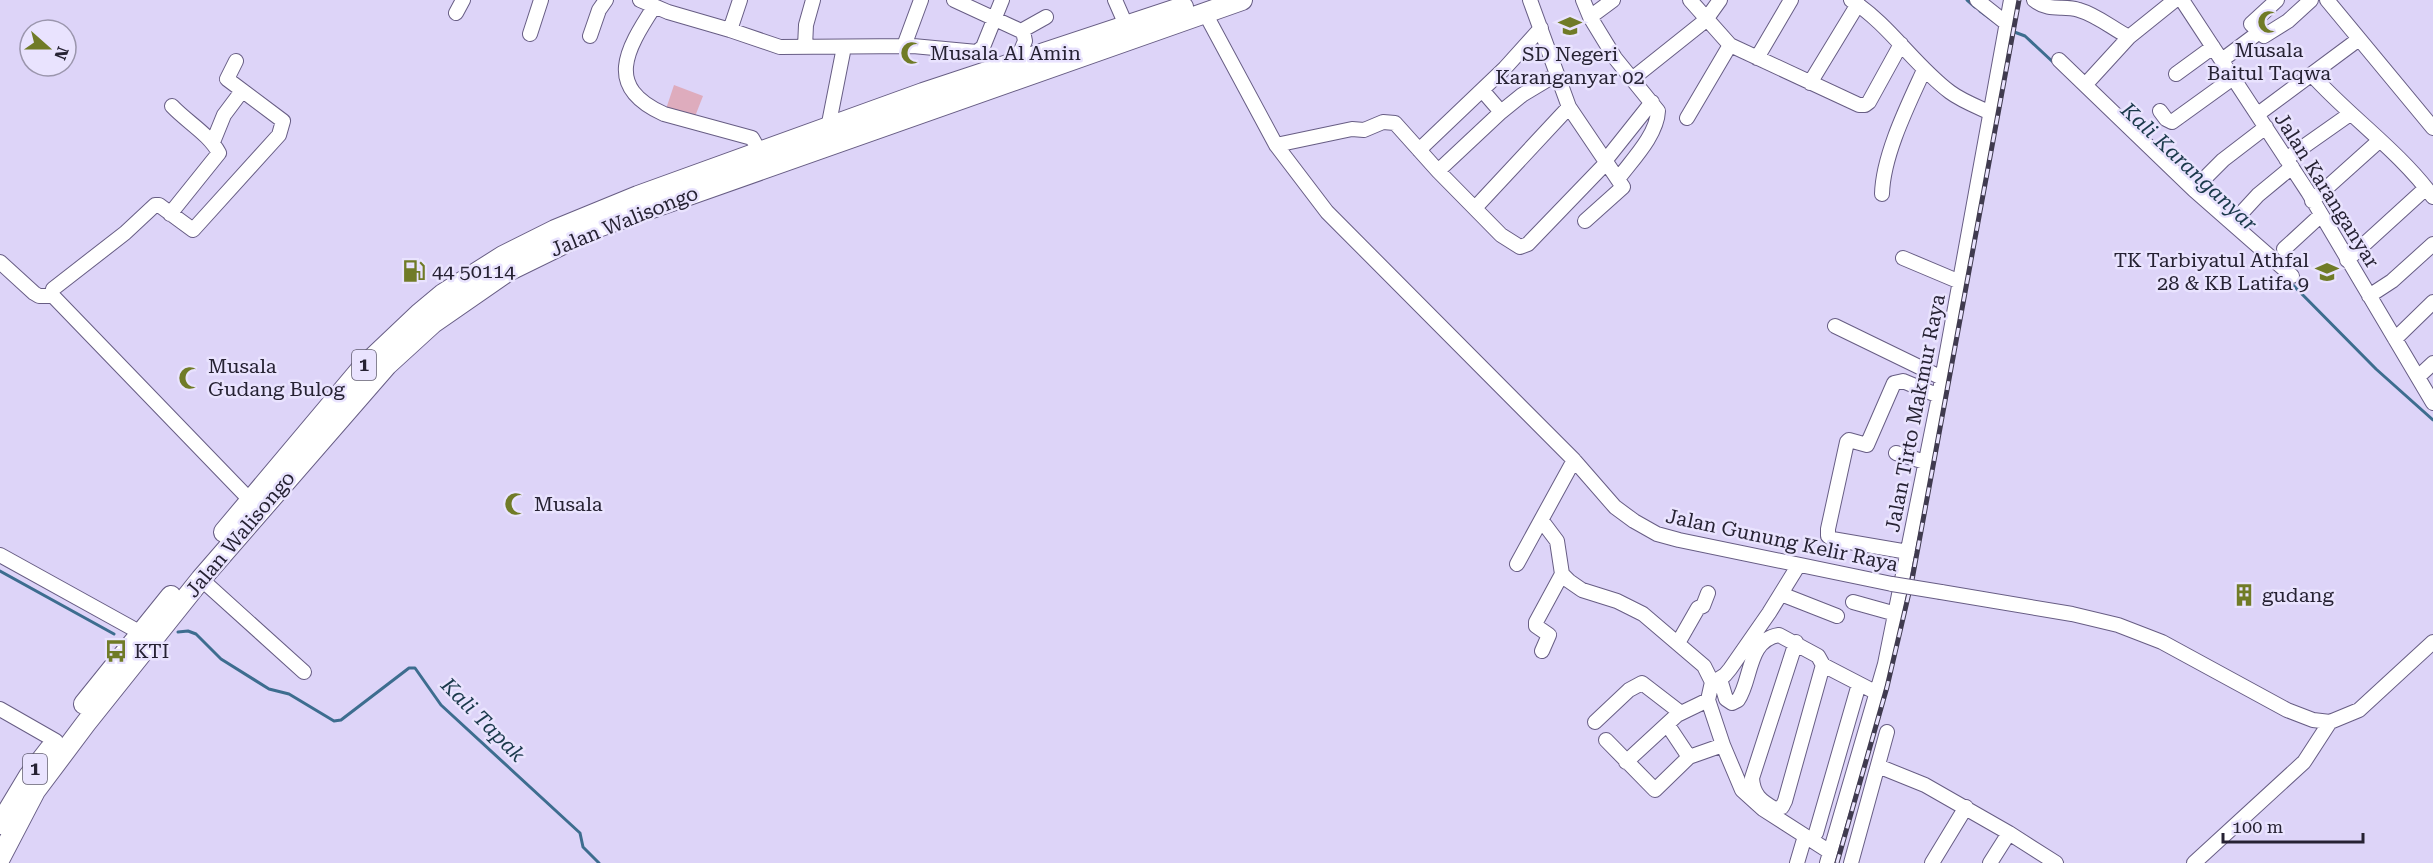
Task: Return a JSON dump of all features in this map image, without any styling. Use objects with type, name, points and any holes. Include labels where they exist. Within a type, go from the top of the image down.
[{"type":"highway","name":"Jalan Walisongo","points":[[0,824],[29,776],[56,741],[250,500],[361,369],[443,294],[503,256],[555,230],[638,196],[1017,60],[1126,25],[1170,5],[1242,0]]},
{"type":"highway","name":"Jalan Walisongo","points":[[0,858],[35,791],[201,579],[387,365],[433,323],[508,271],[598,227],[1205,3]]},
{"type":"street","points":[[530,34],[541,0]]},
{"type":"street","points":[[590,36],[599,10],[606,0]]},
{"type":"street","points":[[640,0],[654,7],[671,6],[780,47],[904,46],[977,52],[983,47],[1002,0]]},
{"type":"street","points":[[730,30],[740,0]]},
{"type":"street","points":[[805,47],[806,26],[813,0]]},
{"type":"street","points":[[904,46],[921,0]]},
{"type":"street","points":[[954,0],[1023,31]]},
{"type":"street","points":[[1115,0],[1126,25]]},
{"type":"street","points":[[1530,0],[1569,107],[1623,187],[1585,221]]},
{"type":"street","points":[[1583,0],[1590,17],[1615,58],[1658,111],[1658,118],[1650,134],[1618,179]]},
{"type":"street","points":[[1590,17],[1613,0]]},
{"type":"street","points":[[1690,0],[1708,17],[1730,45],[1859,105],[1869,102],[1901,44]]},
{"type":"street","points":[[1632,78],[1708,17],[1720,0]]},
{"type":"street","points":[[1757,58],[1791,0]]},
{"type":"street","points":[[1977,0],[2005,28]]},
{"type":"street","name":"Jalan Tirto Makmur Raya","points":[[1829,857],[1877,693],[1896,614],[1939,396],[2011,0]]},
{"type":"street","points":[[2034,0],[2050,9],[2081,10],[2129,37]]},
{"type":"street","points":[[2086,84],[2129,37],[2175,0]]},
{"type":"street","name":"Jalan Karanganyar","points":[[2182,0],[2289,163],[2433,403]]},
{"type":"street","points":[[2277,0],[2251,24],[2258,33],[2267,36],[2311,0]]},
{"type":"street","points":[[2327,0],[2433,128]]},
{"type":"street","points":[[1810,83],[1854,2],[1952,94],[1991,113]]},
{"type":"street","name":"Jalan Gunung Kelir Raya","points":[[1205,3],[1276,145],[1327,212],[1574,460],[1615,507],[1634,521],[1657,534],[1723,550],[1892,584],[2072,614],[2118,625],[2162,642],[2287,710],[2313,720],[2330,722]]},
{"type":"street","points":[[654,7],[641,27],[626,61],[625,76],[634,94],[664,114],[752,138],[760,152]]},
{"type":"street","points":[[1023,31],[1046,17]]},
{"type":"street","points":[[1419,150],[1482,90],[1541,28]]},
{"type":"street","points":[[1017,60],[1025,41],[1023,31]]},
{"type":"street","points":[[2222,60],[2258,33]]},
{"type":"street","points":[[2258,114],[2359,39]]},
{"type":"street","points":[[1687,118],[1730,45]]},
{"type":"street","points":[[828,128],[844,47]]},
{"type":"street","points":[[2176,74],[2213,47]]},
{"type":"street","points":[[2059,60],[2194,190],[2292,276]]},
{"type":"street","points":[[52,296],[53,289],[125,233],[155,205],[159,205],[193,230],[279,135],[283,121],[227,79],[236,61]]},
{"type":"street","points":[[1882,194],[1892,149],[1924,70]]},
{"type":"street","points":[[1438,171],[1522,95],[1557,74]]},
{"type":"street","points":[[2312,75],[2430,192],[2347,260]]},
{"type":"street","points":[[2160,111],[2172,122],[2234,78]]},
{"type":"street","points":[[1482,90],[1502,112]]},
{"type":"street","points":[[213,142],[224,114],[242,91]]},
{"type":"street","points":[[1276,145],[1352,129],[1368,129],[1389,122],[1397,125],[1438,171],[1501,235],[1517,246],[1523,247],[1605,162],[1648,98]]},
{"type":"street","points":[[171,214],[218,155],[213,142],[187,122],[172,106]]},
{"type":"street","points":[[1474,208],[1569,107]]},
{"type":"street","points":[[2235,220],[2289,163],[2350,114]]},
{"type":"street","points":[[2198,185],[2223,160],[2266,127]]},
{"type":"street","points":[[2312,201],[2380,140]]},
{"type":"street","points":[[2284,249],[2321,215]]},
{"type":"street","points":[[2369,296],[2392,281],[2433,244]]},
{"type":"street","points":[[1902,258],[1959,282]]},
{"type":"street","points":[[0,262],[34,293],[39,296],[52,296],[250,500]]},
{"type":"street","points":[[2395,339],[2433,302]]},
{"type":"street","points":[[1834,326],[1942,378]]},
{"type":"street","points":[[2418,377],[2433,363]]},
{"type":"street","points":[[1908,552],[1832,539],[1828,536],[1828,529],[1847,442],[1849,440],[1868,445],[1894,383],[1903,381],[1939,396]]},
{"type":"street","points":[[1896,453],[1925,462]]},
{"type":"street","points":[[1517,564],[1574,460]]},
{"type":"street","points":[[1542,521],[1557,541],[1562,574],[1536,622],[1536,626],[1549,635],[1542,651]]},
{"type":"street","points":[[0,555],[141,633]]},
{"type":"street","points":[[1798,566],[1730,669],[1716,680],[1708,700],[1723,745],[1742,790],[1750,798],[1811,835],[1829,857]]},
{"type":"street","points":[[1562,574],[1581,590],[1617,601],[1643,614],[1704,666],[1716,680],[1726,699],[1732,703],[1738,700],[1758,648],[1770,638],[1779,635],[1796,642],[1818,656],[1823,665],[1877,693]]},
{"type":"street","points":[[201,579],[304,672]]},
{"type":"street","points":[[1678,643],[1698,608],[1705,603],[1708,593]]},
{"type":"street","points":[[1781,594],[1836,616]]},
{"type":"street","points":[[1853,602],[1896,614]]},
{"type":"street","points":[[1796,642],[1752,778],[1754,792],[1758,798],[1775,809],[1782,807],[1785,801],[1823,665]]},
{"type":"street","points":[[2194,863],[2304,762],[2330,722],[2359,710],[2433,642]]},
{"type":"street","points":[[1594,722],[1629,690],[1642,683],[1681,713]]},
{"type":"street","points":[[1797,863],[1811,835],[1859,684]]},
{"type":"street","points":[[1626,762],[1681,713],[1708,700]]},
{"type":"street","points":[[1,711],[56,741]]},
{"type":"street","points":[[1667,724],[1689,757]]},
{"type":"street","points":[[1851,863],[1887,732]]},
{"type":"street","points":[[1606,740],[1652,788],[1658,789],[1689,757],[1723,745]]},
{"type":"street","points":[[1878,766],[1925,785],[1966,807],[2056,863]]},
{"type":"street","points":[[1932,863],[1966,807]]},
{"type":"street","points":[[1990,863],[2009,833]]},
{"type":"shaded area","points":[[674,85],[703,96],[694,119],[666,109]]},
{"type":"waterway","name":"Kali Karanganyar","points":[[1967,0],[1975,7]]},
{"type":"waterway","name":"Kali Karanganyar","points":[[1980,11],[2003,28]]},
{"type":"waterway","name":"Kali Karanganyar","points":[[2009,30],[2025,36],[2054,63]]},
{"type":"waterway","name":"Kali Karanganyar","points":[[2290,282],[2376,369],[2433,420]]},
{"type":"waterway","name":"Kali Tapak","points":[[0,571],[114,634]]},
{"type":"waterway","name":"Kali Tapak","points":[[178,632],[188,631],[196,634],[221,659],[269,689],[289,694],[334,721],[341,720],[409,668],[415,668],[441,705],[580,833],[583,847],[599,863]]},
{"type":"railway","points":[[1837,863],[1887,687],[1912,580],[2019,0]]},
{"type":"place","name":"Musala Baitul Taqwa","points":[[2269,22]]},
{"type":"place","name":"SD Negeri Karanganyar 02","points":[[1570,26]]},
{"type":"place","name":"Musala Al Amin","points":[[912,53]]},
{"type":"place","name":"44 50114","points":[[414,271]]},
{"type":"place","name":"TK Tarbiyatul Athfal 28 & KB Latifa 9","points":[[2327,272]]},
{"type":"place","name":"Musala Gudang Bulog","points":[[190,378]]},
{"type":"place","name":"Musala","points":[[516,504]]},
{"type":"place","name":"gudang","points":[[2244,595]]},
{"type":"place","name":"KTI","points":[[116,651]]}]
